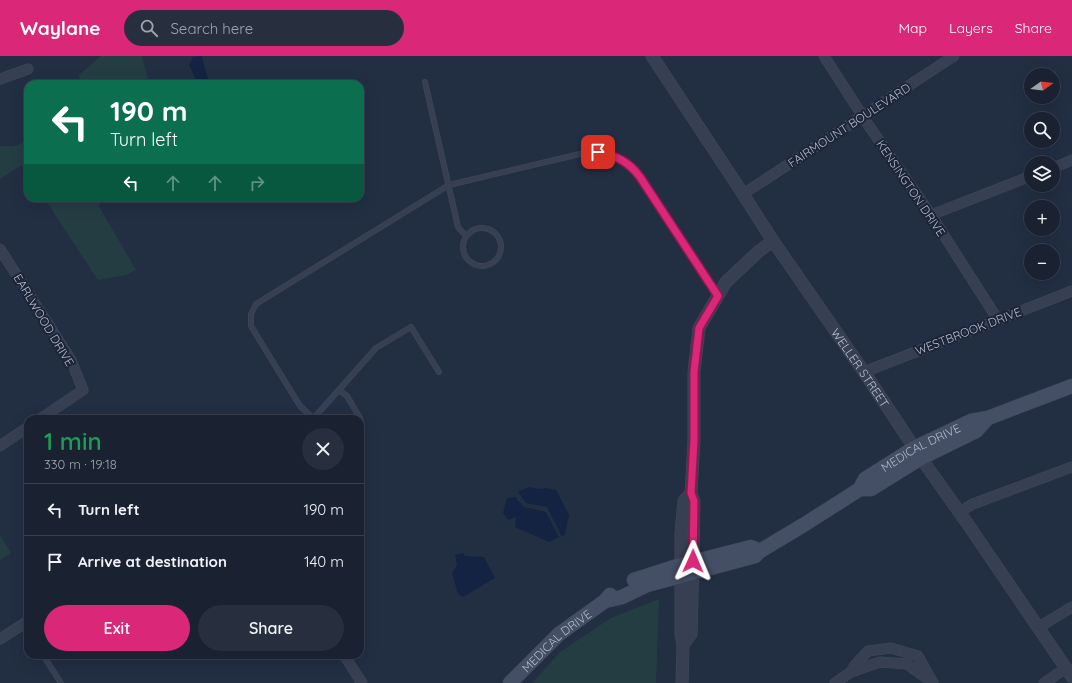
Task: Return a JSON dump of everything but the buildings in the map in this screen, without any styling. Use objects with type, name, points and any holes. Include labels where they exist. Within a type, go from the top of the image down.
[{"type":"main road","name":"MEDICAL DRIVE","points":[[510,683],[559,634],[604,601],[622,597],[687,569],[755,556],[760,550],[805,524],[860,489],[871,489],[917,453],[976,431],[988,418],[1072,386]]},
{"type":"street","name":"WELLER STREET","points":[[652,56],[773,241],[864,372],[917,453],[1039,627],[1069,673]]},
{"type":"street","name":"KENSINGTON DRIVE","points":[[824,56],[862,116],[931,215],[998,320]]},
{"type":"street","name":"FAIRMOUNT BOULEVARD","points":[[743,194],[954,56]]},
{"type":"street","points":[[0,79],[28,69]]},
{"type":"street","points":[[1060,165],[1072,160]]},
{"type":"street","points":[[931,215],[1024,179]]},
{"type":"street","points":[[682,683],[683,645],[681,633],[694,501],[691,493],[694,440],[694,372],[699,328],[726,282],[759,251],[773,241]]},
{"type":"street","name":"EARLWOOD DRIVE","points":[[0,249],[71,360],[83,390],[46,415]]},
{"type":"street","name":"WESTBROOK DRIVE","points":[[864,372],[1072,291]]},
{"type":"street","points":[[0,446],[24,430]]},
{"type":"street","points":[[959,512],[973,504],[1072,467]]},
{"type":"street","points":[[1039,627],[1072,607]]},
{"type":"street","points":[[0,639],[24,627]]},
{"type":"street","points":[[851,672],[855,665],[868,651],[891,648],[918,656],[932,683]]},
{"type":"street","points":[[347,659],[362,683]]},
{"type":"street","points":[[835,683],[851,672],[880,662],[907,664],[932,683]]},
{"type":"street","points":[[1044,683],[1069,673]]},
{"type":"lane","points":[[425,82],[458,227],[466,236]]},
{"type":"lane","points":[[309,415],[300,406],[251,326],[251,314],[256,304],[449,185],[584,154],[598,152],[615,156],[624,160],[640,177],[718,296]]},
{"type":"lane","points":[[476,228],[490,229],[500,238],[502,251],[500,257],[487,265],[478,266],[472,264],[467,260],[462,248],[466,236],[476,228]]},
{"type":"lane","points":[[316,415],[376,348],[411,327],[439,372]]},
{"type":"lane","points":[[338,390],[347,396],[358,415]]},
{"type":"lane","points":[[46,659],[61,683]]},
{"type":"green space","points":[[101,56],[142,56],[148,79],[81,80],[78,76]]},
{"type":"green space","points":[[24,142],[24,168],[22,165],[0,179],[0,146],[15,146]]},
{"type":"green space","points":[[47,202],[100,202],[99,206],[136,270],[126,275],[98,280]]},
{"type":"green space","points":[[0,535],[11,553],[0,560]]},
{"type":"green space","points":[[659,599],[656,683],[532,683],[560,652],[611,618]]},
{"type":"water","points":[[202,56],[209,80],[196,80],[189,65],[193,57]]},
{"type":"water","points":[[529,487],[556,490],[569,515],[565,534],[562,537],[547,507],[526,503],[518,492]]},
{"type":"water","points":[[515,497],[524,507],[546,512],[559,537],[549,542],[515,527],[516,517],[508,520],[503,513],[507,498]]},
{"type":"water","points":[[463,553],[465,556],[484,557],[495,578],[463,597],[458,594],[452,573],[457,565],[455,555]]},
{"type":"route","points":[[598,152],[615,156],[624,160],[632,167],[718,296],[699,328],[694,372],[694,440],[691,493],[694,501],[693,561]]}]
